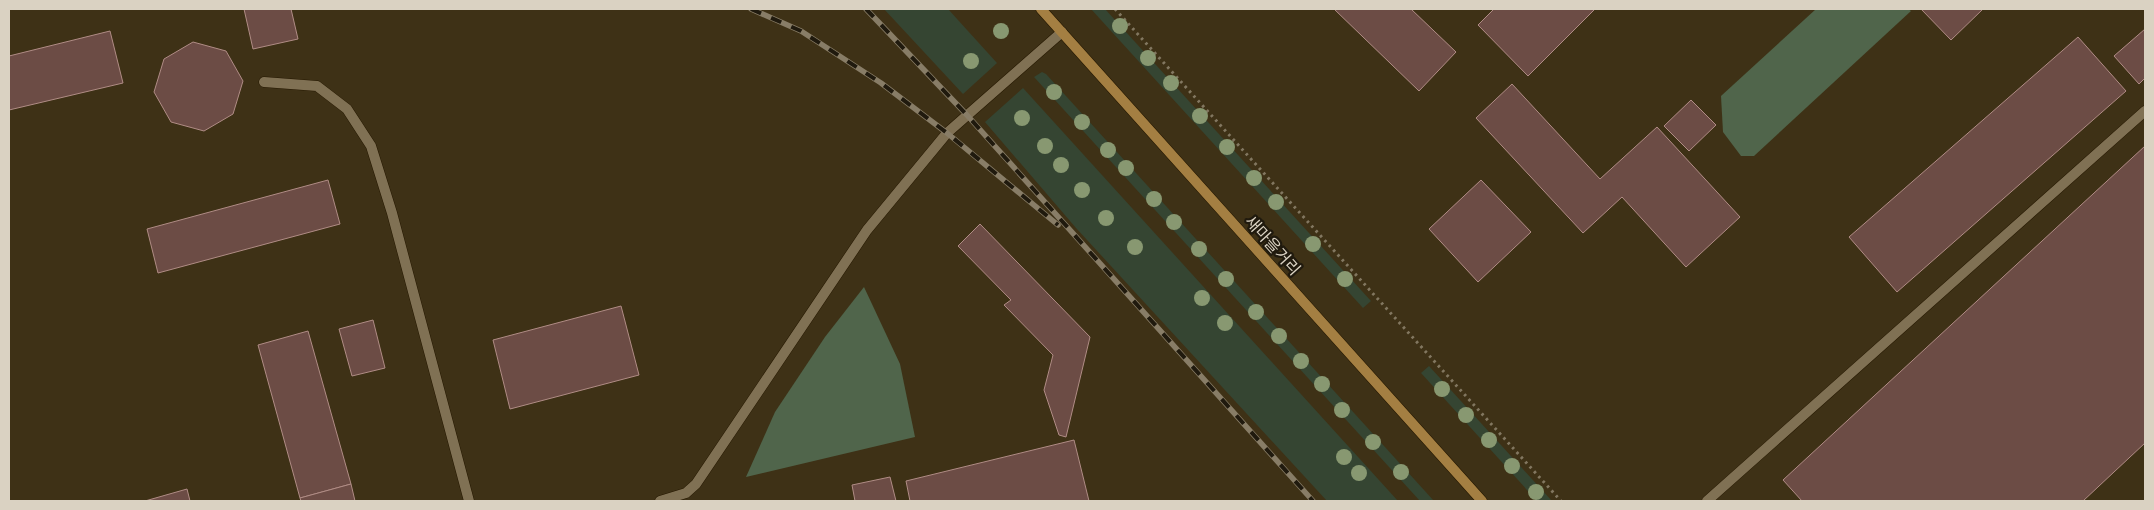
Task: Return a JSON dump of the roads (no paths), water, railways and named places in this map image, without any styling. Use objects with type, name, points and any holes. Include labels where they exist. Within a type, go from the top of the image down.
[{"type":"main road","name":"새마을거리","points":[[1041,9],[1482,501]]},
{"type":"street","points":[[660,501],[686,493],[696,484],[867,230],[947,133],[1062,32]]},
{"type":"street","points":[[264,82],[317,86],[347,109],[371,146],[392,213],[469,501]]},
{"type":"street","points":[[1707,501],[2145,111]]},
{"type":"railway","points":[[751,9],[801,31],[881,83],[947,133],[1058,225]]},
{"type":"railway","points":[[866,9],[966,114],[1313,501]]}]
